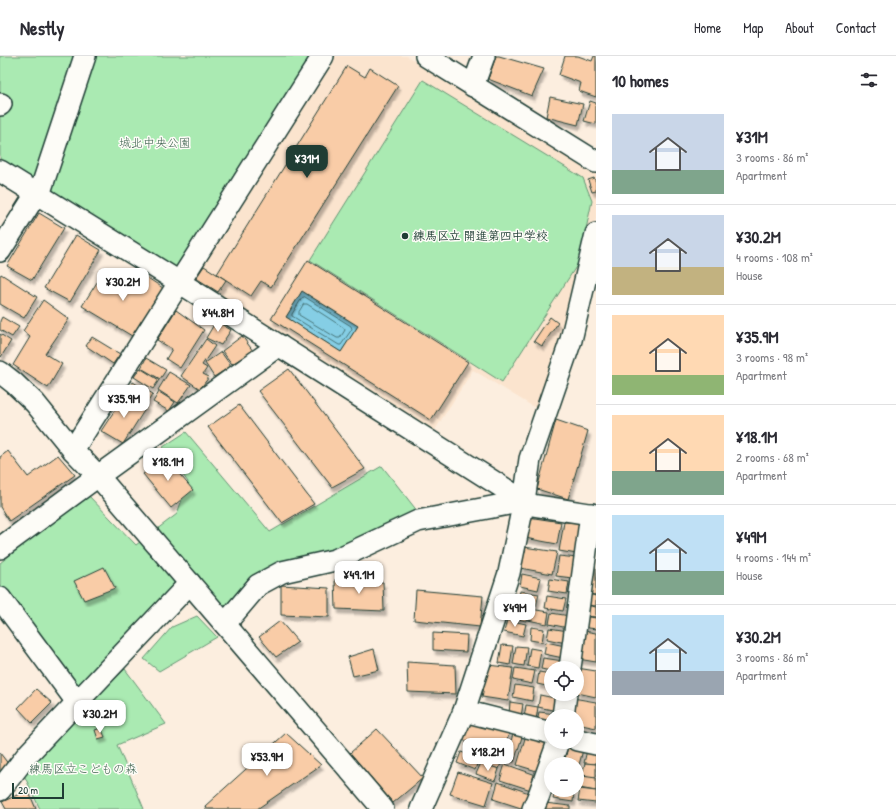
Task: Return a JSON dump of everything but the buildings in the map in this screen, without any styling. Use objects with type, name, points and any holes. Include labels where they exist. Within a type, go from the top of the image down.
[{"type":"street","points":[[0,251],[36,194],[41,189],[85,56]]},
{"type":"street","points":[[73,450],[323,56]]},
{"type":"street","points":[[426,56],[596,162]]},
{"type":"street","points":[[473,86],[484,56]]},
{"type":"street","points":[[0,171],[179,282],[524,501],[532,505],[594,515],[571,661]]},
{"type":"street","points":[[421,809],[464,711],[509,573],[524,501],[530,459],[589,291],[596,234]]},
{"type":"street","points":[[0,548],[279,345]]},
{"type":"street","points":[[0,372],[35,403],[73,450],[98,476],[383,809]]},
{"type":"street","points":[[225,624],[258,585],[284,572],[335,560],[418,521],[524,501]]},
{"type":"street","points":[[0,790],[28,754],[190,583]]},
{"type":"street","points":[[0,598],[76,702]]},
{"type":"street","points":[[464,711],[544,731]]},
{"type":"street","points":[[584,741],[596,744]]},
{"type":"street","points":[[533,809],[540,794],[556,749]]},
{"type":"shaded area","name":"練馬区立 開進第四中学校","points":[[331,56],[407,56],[596,172],[596,218],[568,341],[542,412],[473,370],[433,433],[194,282],[193,275]]},
{"type":"green space","points":[[0,56],[77,56],[34,183],[0,160]]},
{"type":"green space","name":"城北中央公園","points":[[94,56],[313,56],[180,266],[171,268],[47,191]]},
{"type":"green space","points":[[423,80],[583,178],[592,201],[579,262],[502,382],[310,260]]},
{"type":"green space","points":[[186,432],[270,532],[382,466],[418,512],[336,550],[225,614],[190,573],[78,694],[0,587],[0,563],[87,494],[136,545],[177,514],[188,482],[163,447]]},
{"type":"green space","points":[[197,616],[217,637],[159,671],[144,659],[172,627]]},
{"type":"green space","name":"練馬区立こどもの森","points":[[125,669],[166,724],[117,745],[144,809],[40,809],[23,773],[38,755]]},
{"type":"water","points":[[302,291],[358,326],[341,352],[286,317]]},
{"type":"place","name":"練馬区立 開進第四中学校","points":[[405,236]]}]
